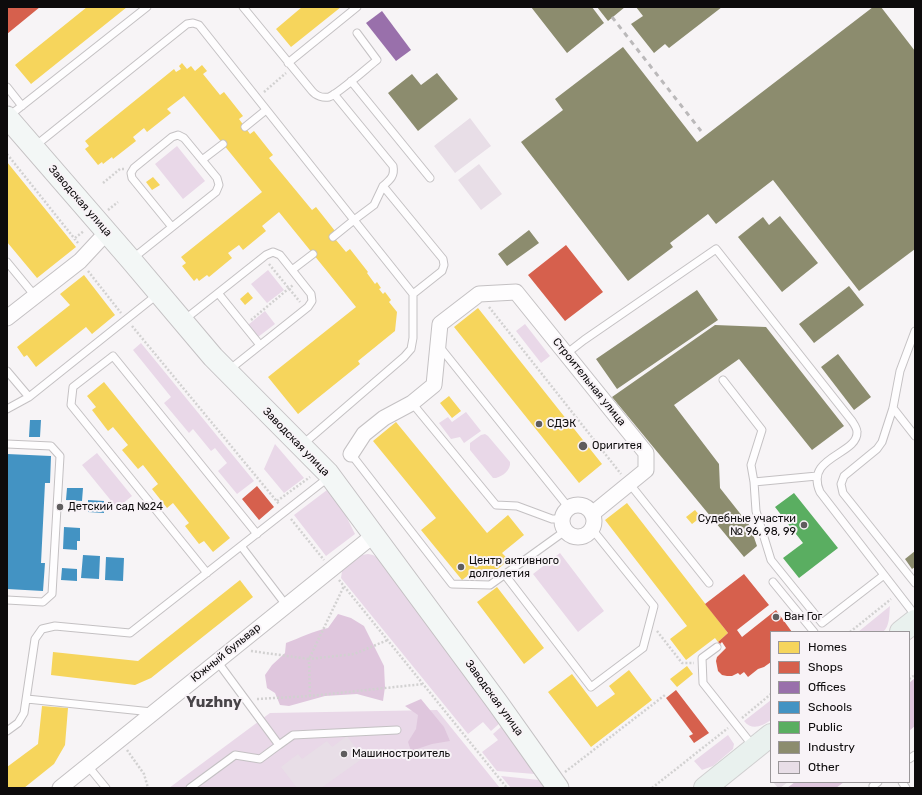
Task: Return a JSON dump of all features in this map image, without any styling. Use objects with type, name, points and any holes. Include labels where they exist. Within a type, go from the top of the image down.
[{"type":"main road","points":[[902,631],[915,621]]},
{"type":"main road","points":[[705,788],[766,746]]},
{"type":"main road","points":[[728,788],[766,746]]},
{"type":"street","name":"Заводская улица","points":[[12,113],[33,148],[106,222],[131,260],[213,357],[301,447],[322,466],[320,476],[374,535],[556,784]]},
{"type":"street","points":[[7,318],[80,261],[106,222]]},
{"type":"street","name":"Строительная улица","points":[[479,294],[516,292],[646,453],[646,470],[628,483],[592,521],[590,533],[581,537],[571,536],[565,519]]},
{"type":"street","points":[[351,454],[364,434],[384,418],[412,403],[434,385],[440,324],[479,294]]},
{"type":"street","points":[[565,519],[575,506],[580,505],[589,510],[592,521]]},
{"type":"street","name":"Южный бульвар","points":[[60,788],[374,535]]},
{"type":"lane","points":[[7,87],[12,113],[147,7]]},
{"type":"lane","points":[[290,65],[357,7]]},
{"type":"lane","points":[[245,8],[314,94],[324,97],[334,94],[377,60],[357,33]]},
{"type":"lane","points":[[33,148],[187,24],[193,23],[199,25],[413,294],[414,338],[411,349],[404,357],[301,447]]},
{"type":"lane","points":[[351,81],[430,178]]},
{"type":"lane","points":[[334,94],[393,166],[394,173],[392,179],[383,186],[374,205],[334,237]]},
{"type":"lane","points":[[245,127],[266,110]]},
{"type":"lane","points":[[131,260],[216,192],[219,185],[217,178],[184,138],[178,135],[172,137],[134,168],[131,173],[132,178],[172,227]]},
{"type":"lane","points":[[202,160],[223,144]]},
{"type":"lane","points":[[383,186],[443,259],[444,264],[442,271],[413,294]]},
{"type":"lane","points":[[566,354],[716,249],[856,427],[857,432],[854,441],[822,466],[817,476],[817,487],[915,615]]},
{"type":"lane","points":[[182,321],[264,257],[273,252],[280,255],[311,294],[312,302],[227,371]]},
{"type":"lane","points":[[292,270],[313,254]]},
{"type":"lane","points":[[7,262],[35,296]]},
{"type":"lane","points":[[7,409],[29,397],[159,293]]},
{"type":"lane","points":[[218,293],[260,345]]},
{"type":"lane","points":[[915,331],[900,372],[893,408],[882,442],[878,449],[844,476],[841,484],[843,493],[915,583]]},
{"type":"lane","points":[[438,344],[565,519]]},
{"type":"lane","points":[[207,573],[71,405],[73,387],[114,356],[257,534]]},
{"type":"lane","points":[[7,370],[29,397]]},
{"type":"lane","points":[[723,380],[762,430],[750,465],[754,482],[756,511],[771,560],[822,623],[884,575]]},
{"type":"lane","points":[[412,403],[496,505],[516,506],[552,519],[565,519]]},
{"type":"lane","points":[[893,408],[915,436]]},
{"type":"lane","points":[[7,444],[51,446],[60,456],[52,594],[43,602],[7,600]]},
{"type":"lane","points":[[351,454],[452,584],[490,585],[505,575],[565,519]]},
{"type":"lane","points":[[7,731],[18,723],[24,713],[34,639],[42,629],[55,626],[130,633],[285,512],[320,476]]},
{"type":"lane","points":[[754,482],[817,476]]},
{"type":"lane","points":[[628,483],[708,583]]},
{"type":"lane","points":[[505,575],[592,687],[643,648],[654,606],[592,521]]},
{"type":"lane","points":[[241,546],[286,605]]},
{"type":"lane","points":[[773,582],[813,631]]},
{"type":"lane","points":[[717,647],[702,658],[703,683],[735,723],[766,746]]},
{"type":"lane","points":[[217,661],[279,745]]},
{"type":"lane","points":[[27,699],[154,712]]},
{"type":"lane","points":[[190,788],[235,755],[260,759],[293,735],[397,730]]},
{"type":"lane","points":[[88,766],[106,788]]},
{"type":"path","points":[[257,98],[290,65]]},
{"type":"path","points":[[7,154],[82,248],[80,261],[126,319],[277,501],[507,788]]},
{"type":"path","points":[[103,183],[120,169],[134,168]]},
{"type":"path","points":[[106,222],[118,202]]},
{"type":"path","points":[[264,257],[305,309]]},
{"type":"path","points":[[244,325],[300,279]]},
{"type":"path","points":[[479,294],[628,483]]},
{"type":"path","points":[[277,501],[320,476]]},
{"type":"path","points":[[310,696],[309,659],[344,586]]},
{"type":"path","points":[[851,631],[898,593]]},
{"type":"path","points":[[648,628],[657,631],[682,663],[702,663]]},
{"type":"path","points":[[233,648],[309,659],[354,654],[388,640]]},
{"type":"path","points":[[246,700],[310,696],[423,684]]},
{"type":"path","points":[[556,784],[665,695]]},
{"type":"path","points":[[652,788],[770,695]]},
{"type":"path","points":[[120,740],[144,774],[148,788]]},
{"type":"shaded area","points":[[177,146],[205,181],[183,199],[155,164]]},
{"type":"shaded area","points":[[268,270],[284,290],[267,303],[251,284]]},
{"type":"shaded area","points":[[265,311],[275,324],[258,337],[248,325]]},
{"type":"shaded area","points":[[525,324],[550,356],[541,363],[516,331]]},
{"type":"shaded area","points":[[141,343],[254,481],[237,494],[218,471],[227,463],[215,448],[211,451],[193,429],[189,433],[164,403],[171,397],[133,350]]},
{"type":"shaded area","points":[[466,412],[481,431],[464,443],[460,437],[451,439],[439,423],[448,417],[452,422]]},
{"type":"shaded area","points":[[485,434],[510,462],[509,468],[506,472],[496,478],[493,478],[470,450],[470,443],[481,435]]},
{"type":"shaded area","points":[[275,444],[304,478],[284,493],[264,469]]},
{"type":"shaded area","points":[[97,453],[132,496],[117,508],[82,465]]},
{"type":"shaded area","points":[[327,490],[344,512],[355,534],[326,556],[294,515]]},
{"type":"shaded area","points":[[560,553],[604,611],[578,632],[533,574]]},
{"type":"shaded area","points":[[368,554],[380,559],[500,723],[491,731],[483,722],[468,734],[341,578],[342,571],[362,555]]},
{"type":"shaded area","points":[[890,606],[888,624],[884,631],[859,631]]},
{"type":"shaded area","points":[[338,614],[351,618],[364,626],[384,666],[385,687],[383,701],[357,694],[325,696],[289,706],[280,705],[275,693],[267,688],[265,675],[272,665],[285,653],[286,643],[328,628]]},
{"type":"shaded area","points":[[915,678],[915,726],[910,730],[910,682]]},
{"type":"shaded area","points":[[421,699],[444,727],[450,741],[432,744],[411,751],[408,742],[416,729],[418,715],[405,706]]},
{"type":"shaded area","points":[[770,701],[770,721],[761,726],[754,727],[750,726],[744,721]]},
{"type":"shaded area","name":"Машиностроитель","points":[[437,710],[500,788],[169,788],[270,713]]},
{"type":"shaded area","points":[[502,726],[535,774],[497,771],[482,752],[498,740],[493,734]]},
{"type":"shaded area","points":[[728,735],[734,744],[733,749],[713,766],[702,770],[694,761]]},
{"type":"shaded area","points":[[501,776],[539,780],[545,788],[511,788]]},
{"type":"shaded area","points":[[794,783],[843,783],[836,788],[787,788]]},
{"type":"building: Homes","points":[[87,7],[127,7],[31,84],[15,65]]},
{"type":"building: Homes","points":[[302,7],[341,7],[291,47],[276,29]]},
{"type":"building: Homes","points":[[182,63],[187,69],[191,66],[195,71],[202,65],[207,71],[203,74],[220,95],[224,92],[243,116],[239,119],[250,134],[254,131],[273,155],[269,158],[312,210],[316,207],[335,231],[331,234],[346,252],[350,249],[368,272],[367,273],[375,284],[377,282],[381,288],[379,289],[383,294],[385,292],[391,300],[389,302],[397,312],[395,331],[358,361],[360,364],[298,414],[268,377],[356,307],[279,212],[262,226],[266,231],[243,250],[239,245],[228,253],[232,258],[209,277],[207,275],[199,281],[197,278],[194,281],[182,266],[186,263],[181,257],[262,192],[184,96],[167,109],[171,113],[147,132],[144,128],[133,137],[136,141],[113,159],[112,157],[103,164],[102,162],[98,165],[85,149],[89,146],[85,141],[174,69],[176,72],[181,69],[179,66]]},
{"type":"building: Homes","points":[[7,162],[76,247],[37,278],[7,242]]},
{"type":"building: Homes","points":[[153,177],[160,185],[152,190],[146,182]]},
{"type":"building: Homes","points":[[84,275],[115,315],[92,334],[86,327],[36,367],[27,355],[24,357],[17,347],[70,305],[60,294]]},
{"type":"building: Homes","points":[[248,292],[253,298],[245,305],[240,299]]},
{"type":"building: Homes","points":[[478,308],[602,464],[579,483],[454,327]]},
{"type":"building: Homes","points":[[104,382],[230,538],[213,552],[204,541],[199,544],[185,526],[189,523],[173,503],[167,508],[152,489],[158,484],[143,465],[138,469],[122,450],[128,445],[113,427],[108,431],[92,410],[96,407],[87,396]]},
{"type":"building: Homes","points":[[449,396],[461,411],[452,418],[440,403]]},
{"type":"building: Homes","points":[[396,422],[487,533],[508,515],[524,535],[502,553],[509,560],[489,576],[485,571],[474,579],[470,574],[462,580],[421,530],[436,518],[373,441]]},
{"type":"building: Homes","points":[[627,503],[728,633],[718,642],[715,638],[686,660],[670,639],[687,626],[605,520]]},
{"type":"building: Homes","points":[[695,510],[701,517],[692,524],[686,517]]},
{"type":"building: Homes","points":[[240,580],[253,597],[151,678],[135,685],[51,675],[53,652],[138,661]]},
{"type":"building: Homes","points":[[497,587],[544,648],[524,664],[477,602]]},
{"type":"building: Homes","points":[[687,666],[693,674],[677,687],[670,679]]},
{"type":"building: Homes","points":[[629,670],[652,700],[591,747],[548,692],[572,674],[597,707],[615,694],[609,686]]},
{"type":"building: Homes","points":[[42,706],[68,708],[65,745],[54,764],[24,788],[7,788],[7,767],[38,744]]},
{"type":"building: Shops","points":[[7,7],[40,7],[7,34]]},
{"type":"building: Shops","points":[[566,245],[603,292],[565,321],[528,275]]},
{"type":"building: Shops","points":[[257,486],[274,507],[259,520],[242,499]]},
{"type":"building: Shops","points":[[744,574],[769,605],[737,630],[742,637],[776,610],[791,631],[770,631],[770,663],[764,667],[758,669],[748,677],[744,672],[740,675],[738,673],[732,676],[722,675],[718,671],[716,661],[717,657],[726,648],[722,642],[720,644],[718,642],[728,633],[705,604]]},
{"type":"building: Shops","points":[[676,690],[709,733],[694,743],[689,736],[693,734],[666,698]]},
{"type":"building: Offices","points":[[382,11],[411,50],[396,61],[366,23]]},
{"type":"building: Schools","points":[[30,420],[41,420],[40,437],[29,437]]},
{"type":"building: Schools","points":[[7,454],[51,456],[50,483],[45,483],[41,563],[45,563],[43,591],[7,589]]},
{"type":"building: Schools","points":[[67,488],[83,488],[82,501],[66,500]]},
{"type":"building: Schools","points":[[88,500],[104,501],[104,513],[88,512]]},
{"type":"building: Schools","points":[[64,527],[80,528],[80,541],[77,541],[77,550],[63,549]]},
{"type":"building: Schools","points":[[83,555],[100,556],[99,579],[81,578]]},
{"type":"building: Schools","points":[[106,557],[124,558],[123,581],[105,580]]},
{"type":"building: Schools","points":[[62,568],[77,569],[77,581],[61,580]]},
{"type":"building: Public","name":"Судебные участки № 96, 98, 99","points":[[794,493],[838,548],[799,578],[783,558],[803,543],[775,507]]},
{"type":"building: Industry","points":[[531,7],[592,7],[604,23],[567,53]]},
{"type":"building: Industry","points":[[597,7],[625,7],[608,21]]},
{"type":"building: Industry","points":[[636,7],[722,7],[669,48],[665,44],[654,53],[631,24],[643,16]]},
{"type":"building: Industry","points":[[873,7],[881,7],[915,51],[915,249],[859,291],[773,180],[716,224],[708,214],[670,243],[673,247],[628,281],[521,142],[563,110],[555,99],[623,47],[697,142]]},
{"type":"building: Industry","points":[[437,73],[458,99],[418,131],[388,93],[412,74],[421,85]]},
{"type":"building: Industry","points":[[780,216],[818,263],[782,292],[738,237],[763,217],[769,225]]},
{"type":"building: Industry","points":[[529,230],[539,243],[507,266],[498,254]]},
{"type":"building: Industry","points":[[849,286],[864,305],[814,343],[799,324]]},
{"type":"building: Industry","points":[[697,290],[718,320],[617,389],[596,359]]},
{"type":"building: Industry","points":[[715,325],[766,327],[844,426],[812,450],[739,359],[674,405],[719,464],[720,488],[750,526],[757,546],[744,557],[612,397]]},
{"type":"building: Industry","points":[[838,354],[871,397],[854,410],[821,367]]},
{"type":"building: Industry","points":[[915,551],[915,567],[912,569],[905,559]]},
{"type":"building: Other","points":[[470,118],[491,146],[455,173],[434,146]]},
{"type":"building: Other","points":[[479,164],[502,194],[481,210],[458,180]]},
{"type":"building: Other","points":[[347,736],[363,758],[321,788],[297,788],[281,767],[298,754],[302,759],[327,741],[332,747]]},
{"type":"building: Other","points":[[774,783],[787,783],[780,788],[778,788]]},
{"type":"railway","points":[[612,17],[701,131]]},
{"type":"place","name":"СДЭК","points":[[539,424]]},
{"type":"place","name":"Оригитея","points":[[583,446]]},
{"type":"place","name":"Детский сад №24","points":[[60,507]]},
{"type":"place","name":"Судебные участки № 96, 98, 99","points":[[804,525]]},
{"type":"place","name":"Центр активного долголетия","points":[[461,567]]},
{"type":"place","name":"Ван Гог","points":[[776,617]]},
{"type":"place","name":"Машиностроитель","points":[[344,754]]},
{"type":"district","name":"Yuzhny","points":[[214,703]]}]
